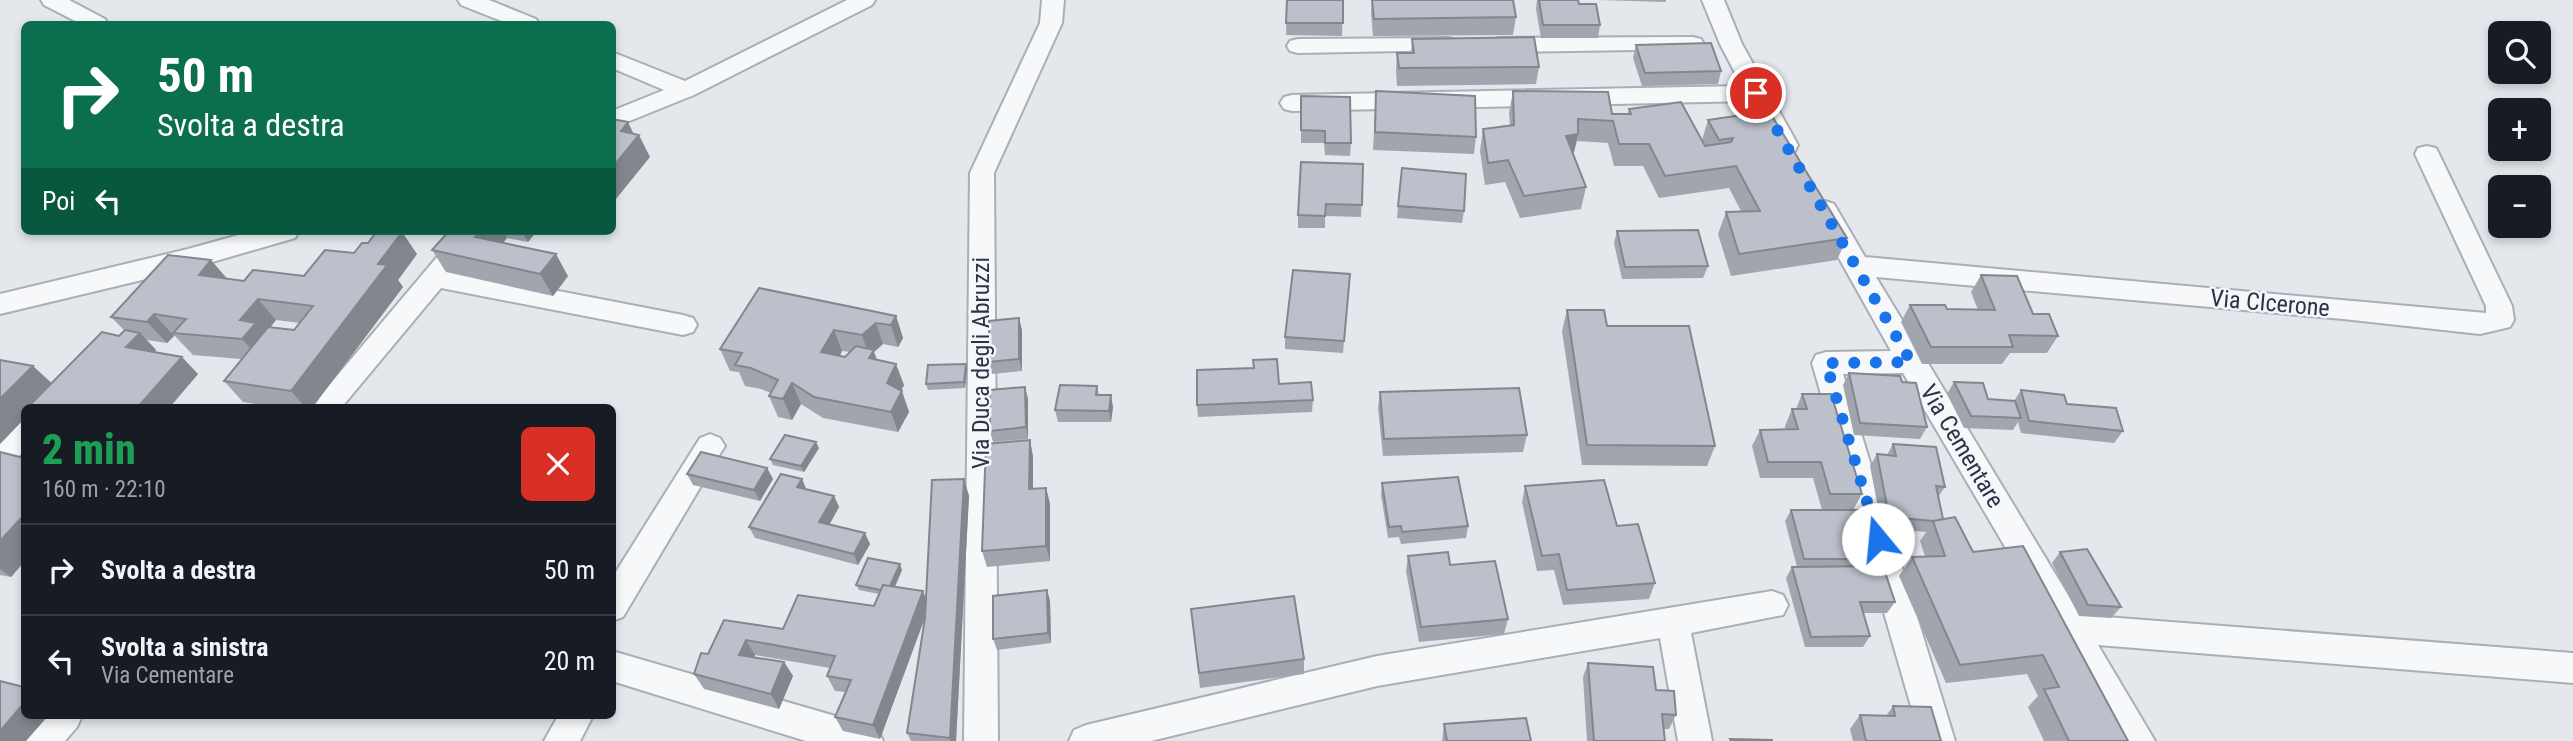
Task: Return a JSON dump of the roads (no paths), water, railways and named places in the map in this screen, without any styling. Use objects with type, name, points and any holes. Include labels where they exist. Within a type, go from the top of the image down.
[{"type":"street","points":[[52,0],[91,21]]},
{"type":"street","points":[[469,0],[521,21]]},
{"type":"street","points":[[616,118],[686,90],[864,0]]},
{"type":"street","name":"Via Duca degli Abruzzi","points":[[981,741],[982,173],[1051,23],[1054,0]]},
{"type":"street","name":"Via Cementare","points":[[1713,0],[1731,44],[1756,93],[1911,362],[2138,741]]},
{"type":"street","points":[[1298,46],[1731,44]]},
{"type":"street","points":[[616,62],[686,90]]},
{"type":"street","points":[[1292,103],[1756,93]]},
{"type":"street","name":"Via CIcerone","points":[[1858,266],[2343,309],[2480,324],[2500,320],[2499,306],[2427,154]]},
{"type":"street","points":[[0,304],[188,259],[272,235]]},
{"type":"street","points":[[327,404],[471,235]]},
{"type":"street","points":[[159,296],[177,277],[188,259]]},
{"type":"street","points":[[435,277],[683,325]]},
{"type":"street","points":[[1911,362],[1826,363],[1938,741]]},
{"type":"street","points":[[0,458],[21,436]]},
{"type":"street","points":[[616,600],[710,446]]},
{"type":"street","points":[[1086,741],[1377,671],[1772,606]]},
{"type":"street","points":[[1673,622],[1695,741]]},
{"type":"street","points":[[2072,629],[2573,668]]},
{"type":"street","points":[[616,667],[845,739]]},
{"type":"street","points":[[43,741],[62,719]]},
{"type":"street","points":[[561,741],[574,719]]}]
